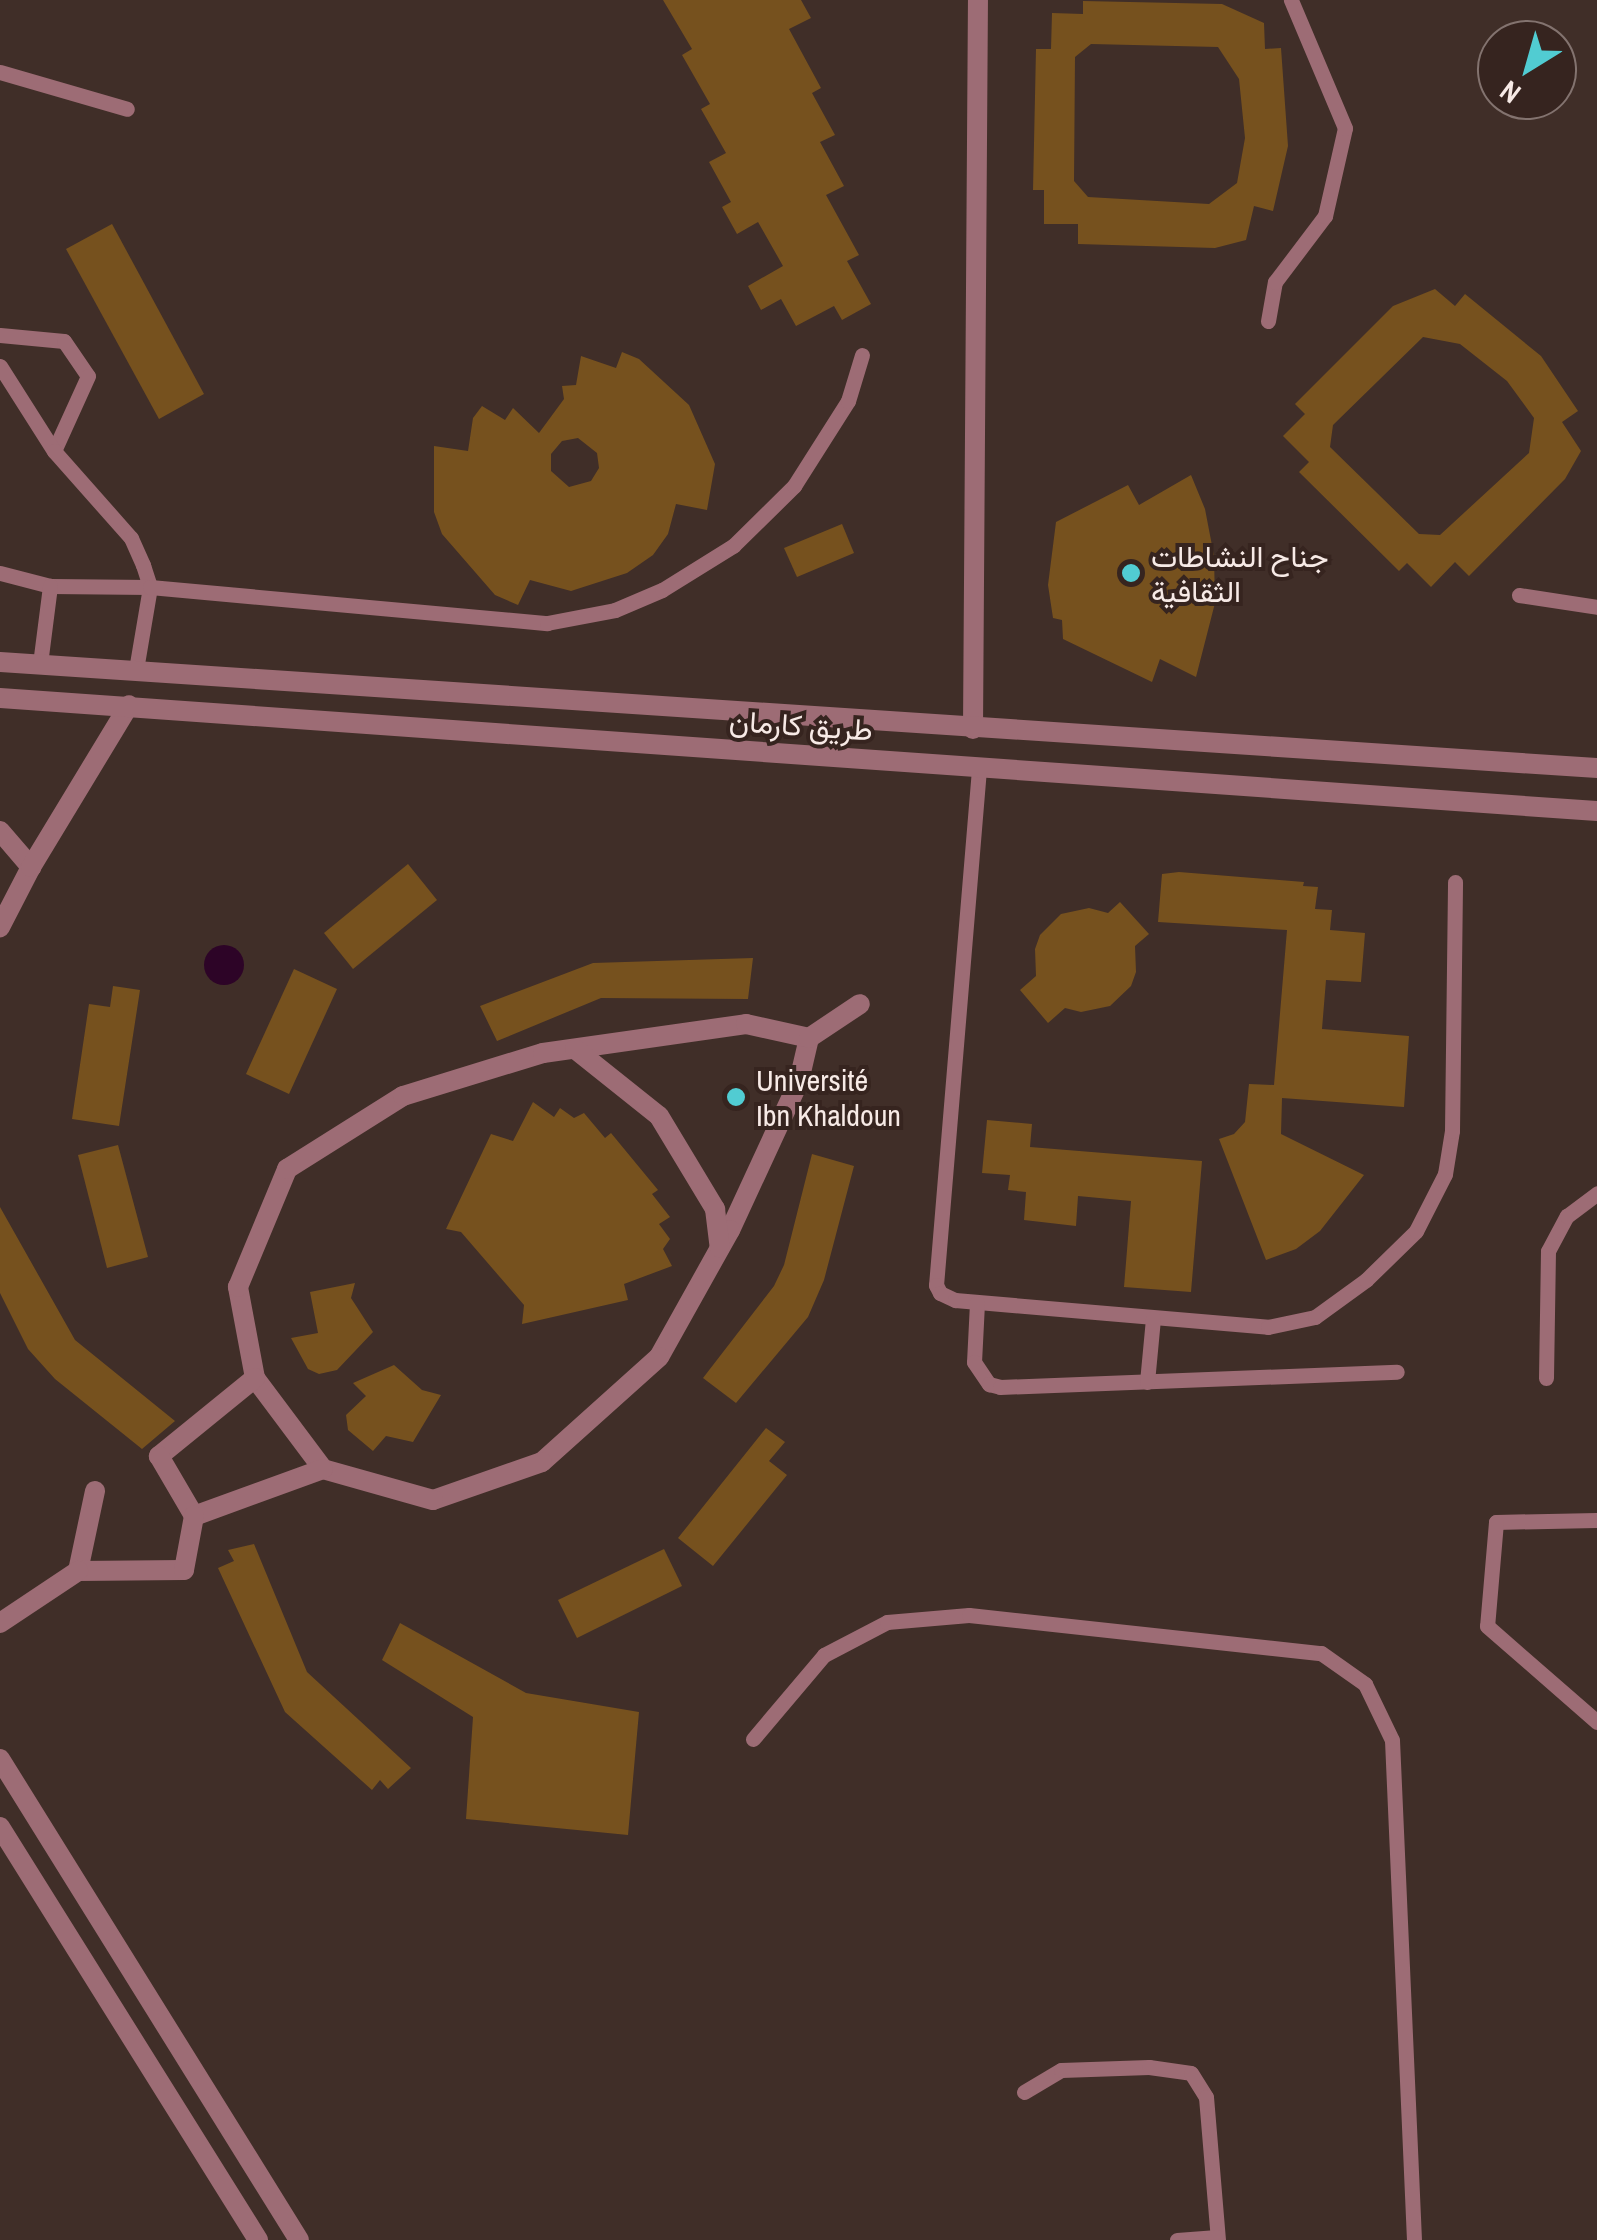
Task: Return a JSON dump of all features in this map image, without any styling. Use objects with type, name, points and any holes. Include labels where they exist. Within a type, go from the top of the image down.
[{"type":"street","points":[[974,729],[978,0]]},
{"type":"street","name":"طريق كارمان","points":[[0,662],[1597,768]]},
{"type":"street","name":"طريق كارمان","points":[[0,698],[130,704],[1597,811]]},
{"type":"street","points":[[0,928],[30,866],[130,704]]},
{"type":"street","points":[[0,831],[30,866]]},
{"type":"street","points":[[194,1516],[322,1469],[433,1500],[542,1462],[659,1357],[720,1248],[799,1081],[809,1038],[860,1004]]},
{"type":"street","points":[[322,1469],[255,1378],[238,1288],[287,1169],[403,1096],[543,1053],[746,1024],[809,1038]]},
{"type":"street","points":[[575,1049],[659,1116],[716,1209],[720,1248]]},
{"type":"street","points":[[0,1623],[78,1571],[184,1570],[194,1516],[159,1456],[255,1378]]},
{"type":"street","points":[[78,1571],[95,1491]]},
{"type":"street","points":[[0,1759],[299,2240]]},
{"type":"street","points":[[0,1827],[258,2240]]},
{"type":"lane","points":[[1268,321],[1275,282],[1325,216],[1345,128],[1291,0]]},
{"type":"lane","points":[[0,72],[128,109]]},
{"type":"lane","points":[[0,335],[64,341],[88,376],[54,451]]},
{"type":"lane","points":[[0,573],[50,586],[150,587],[547,622],[615,610],[662,590],[733,546],[794,486],[848,401],[862,355]]},
{"type":"lane","points":[[0,366],[54,451],[131,538],[150,587],[136,670]]},
{"type":"lane","points":[[40,664],[50,586]]},
{"type":"lane","points":[[1519,595],[1597,607]]},
{"type":"lane","points":[[979,768],[936,1285],[946,1298],[1268,1327],[1315,1317],[1366,1280],[1416,1231],[1445,1174],[1452,1131],[1455,882]]},
{"type":"lane","points":[[1546,1378],[1548,1251],[1567,1216],[1597,1193]]},
{"type":"lane","points":[[977,1303],[974,1362],[989,1384],[1000,1388],[1396,1372]]},
{"type":"lane","points":[[1147,1382],[1154,1318]]},
{"type":"lane","points":[[1597,1520],[1496,1522],[1487,1626],[1597,1722]]},
{"type":"lane","points":[[753,1739],[824,1654],[888,1622],[969,1614],[1321,1652],[1365,1684],[1392,1740],[1414,2240]]},
{"type":"lane","points":[[1024,2092],[1061,2070],[1149,2067],[1191,2073],[1206,2097],[1218,2239],[1178,2240]]},
{"type":"shaded area","points":[[224,945],[238,951],[244,965],[238,979],[224,985],[210,979],[204,965],[210,951]]},
{"type":"building","points":[[663,0],[801,0],[811,18],[789,29],[821,88],[812,93],[835,135],[820,142],[844,186],[826,195],[859,255],[847,261],[871,304],[842,320],[834,306],[796,326],[781,299],[761,310],[748,286],[783,266],[758,222],[737,234],[722,207],[731,202],[709,162],[726,153],[701,109],[710,104],[682,55],[692,49]]},
{"type":"building","points":[[1083,1],[1222,4],[1264,23],[1265,49],[1281,48],[1288,146],[1273,211],[1254,206],[1246,240],[1215,248],[1078,244],[1078,224],[1044,224],[1044,190],[1033,190],[1036,49],[1051,49],[1052,13],[1083,14]],"holes":[[[1091,44],[1218,47],[1239,79],[1245,138],[1237,183],[1209,204],[1088,197],[1074,181],[1075,57]]]},
{"type":"building","points":[[112,224],[204,394],[159,419],[66,249]]},
{"type":"building","points":[[1435,289],[1455,306],[1465,294],[1541,356],[1578,411],[1562,422],[1581,451],[1565,479],[1469,576],[1455,562],[1431,587],[1407,563],[1399,571],[1299,472],[1309,462],[1283,436],[1305,414],[1295,404],[1393,306]],"holes":[[[1423,337],[1460,344],[1507,381],[1534,418],[1529,453],[1440,535],[1419,534],[1330,447],[1333,425]]]},
{"type":"building","points":[[622,352],[639,359],[689,405],[715,464],[707,510],[676,504],[668,534],[653,555],[627,573],[571,591],[530,580],[518,605],[495,595],[442,534],[434,512],[434,446],[468,451],[473,418],[482,406],[505,420],[513,408],[539,433],[564,399],[562,386],[576,385],[581,356],[616,368]],"holes":[[[578,438],[597,453],[599,468],[591,481],[569,487],[551,471],[551,454],[562,441]]]},
{"type":"building","name":"جناح النشاطات الثقافية","points":[[1191,475],[1205,509],[1214,556],[1215,603],[1196,677],[1160,659],[1152,682],[1063,639],[1062,620],[1053,618],[1048,585],[1056,522],[1128,485],[1139,505]]},
{"type":"building","points":[[842,524],[854,553],[797,577],[784,548]]},
{"type":"building","points":[[408,864],[437,900],[353,969],[324,933]]},
{"type":"building","points":[[1162,874],[1304,882],[1303,886],[1318,887],[1315,909],[1332,910],[1330,930],[1365,933],[1361,982],[1326,980],[1322,1029],[1409,1036],[1404,1107],[1282,1098],[1281,1134],[1364,1175],[1320,1231],[1296,1249],[1266,1260],[1219,1139],[1234,1134],[1245,1122],[1249,1084],[1274,1085],[1287,930],[1158,922]]},
{"type":"building","points":[[1120,902],[1149,934],[1135,946],[1136,972],[1131,986],[1110,1006],[1081,1012],[1065,1008],[1048,1023],[1020,990],[1036,976],[1035,949],[1040,935],[1061,914],[1089,908],[1108,913]]},
{"type":"building","points":[[753,958],[748,999],[601,998],[497,1041],[480,1006],[593,963]]},
{"type":"building","points":[[294,969],[337,989],[289,1094],[246,1074]]},
{"type":"building","points":[[113,986],[140,990],[119,1126],[72,1119],[89,1004],[110,1007]]},
{"type":"building","points":[[533,1102],[554,1117],[560,1108],[574,1118],[584,1113],[605,1138],[611,1133],[658,1190],[652,1194],[670,1217],[659,1224],[670,1239],[663,1249],[672,1266],[624,1284],[628,1300],[522,1324],[524,1305],[461,1232],[446,1229],[491,1134],[513,1141]]},
{"type":"building","points":[[987,1120],[1032,1124],[1030,1147],[1202,1161],[1191,1292],[1124,1287],[1131,1201],[1078,1196],[1076,1226],[1024,1220],[1026,1192],[1008,1190],[1010,1175],[982,1173]]},
{"type":"building","points":[[118,1145],[148,1257],[107,1268],[78,1155]]},
{"type":"building","points":[[812,1154],[854,1166],[824,1280],[808,1317],[736,1403],[703,1378],[774,1286],[784,1265]]},
{"type":"building","points":[[0,1207],[75,1340],[175,1421],[142,1449],[55,1379],[28,1349],[0,1293]]},
{"type":"building","points":[[355,1283],[351,1298],[373,1332],[337,1370],[319,1374],[308,1369],[291,1338],[318,1333],[310,1292]]},
{"type":"building","points":[[394,1365],[422,1390],[441,1395],[413,1442],[386,1436],[373,1451],[348,1430],[346,1415],[366,1396],[353,1383]]},
{"type":"building","points":[[766,1428],[785,1442],[769,1461],[787,1475],[713,1566],[678,1538]]},
{"type":"building","points":[[254,1544],[307,1672],[411,1768],[388,1789],[380,1780],[372,1790],[285,1712],[218,1568],[234,1561],[228,1550]]},
{"type":"building","points":[[664,1549],[682,1586],[577,1638],[558,1600]]},
{"type":"building","points":[[400,1623],[526,1693],[639,1712],[628,1835],[466,1819],[473,1717],[382,1660]]},
{"type":"place","name":"جناح النشاطات الثقافية","points":[[1131,573]]},
{"type":"place","name":"Université Ibn Khaldoun","points":[[736,1097]]}]
